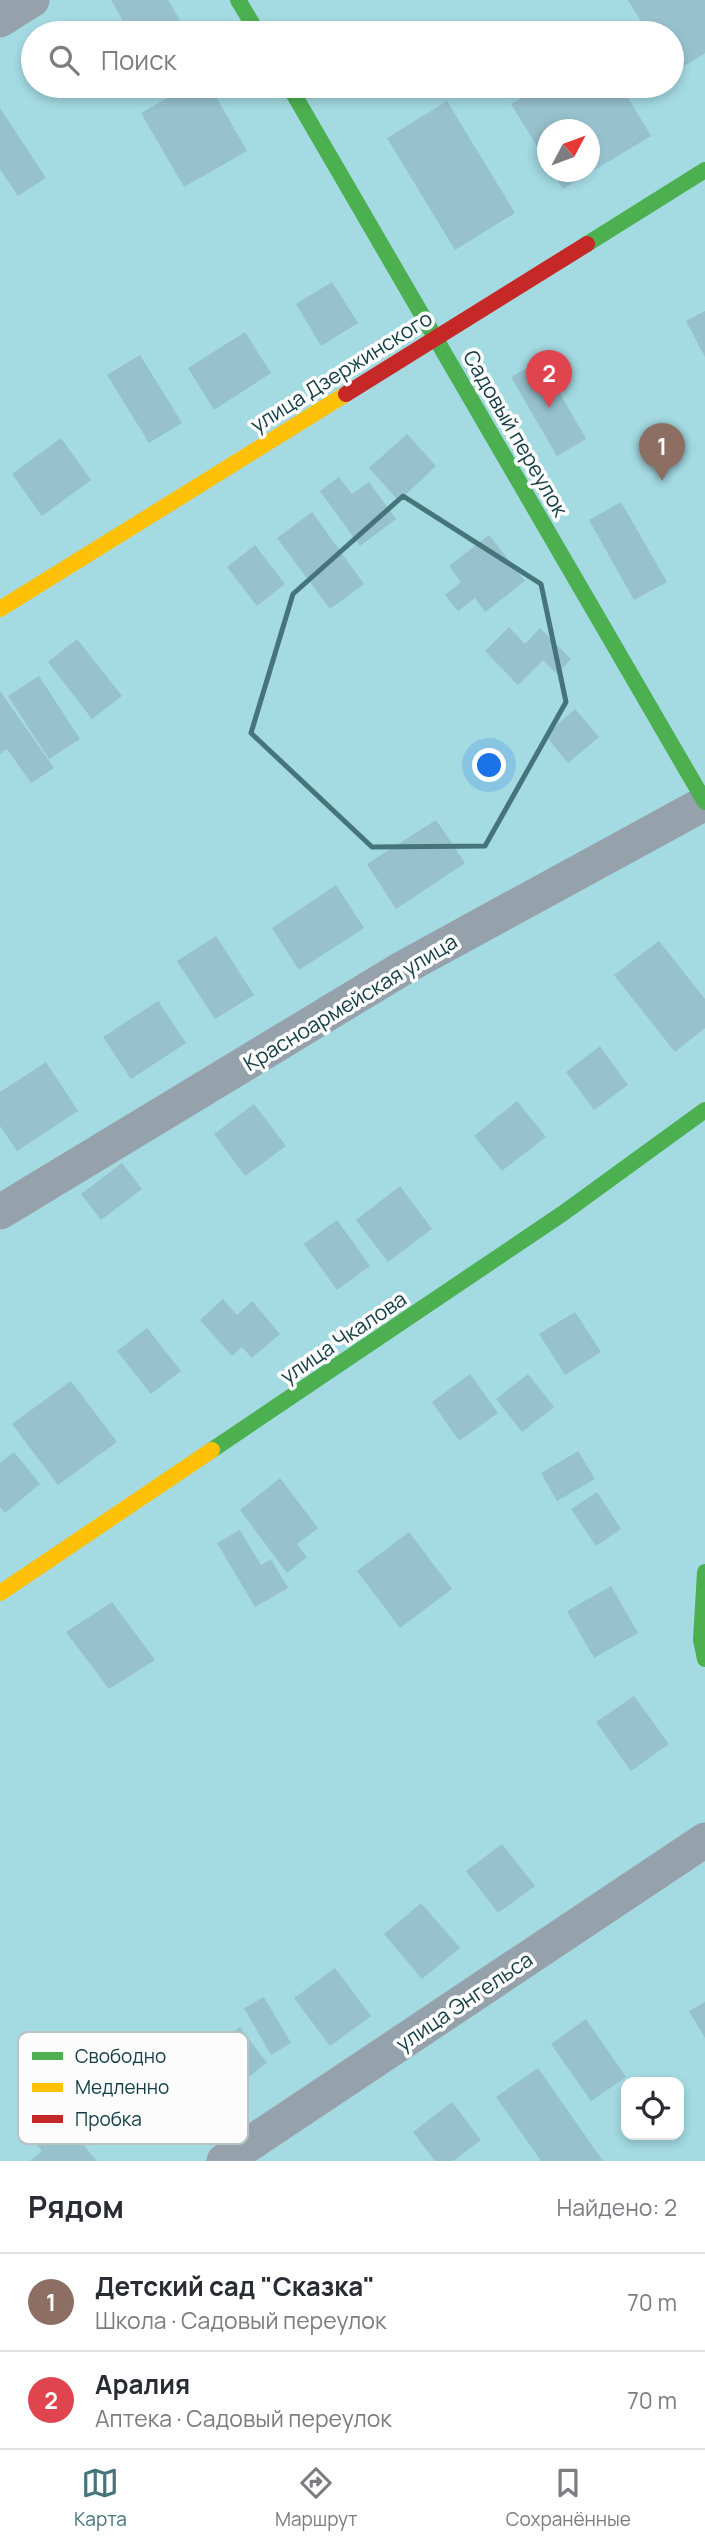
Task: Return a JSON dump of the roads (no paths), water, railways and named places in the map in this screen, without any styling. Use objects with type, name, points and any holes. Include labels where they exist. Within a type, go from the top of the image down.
[{"type":"street","points":[[0,20],[32,0]]},
{"type":"street","points":[[238,0],[251,21]]},
{"type":"street","name":"Садовый переулок","points":[[296,98],[705,802]]},
{"type":"street","name":"улица Дзержинского","points":[[0,609],[705,170]]},
{"type":"street","name":"Красноармейская улица","points":[[0,1212],[403,968],[705,802]]},
{"type":"street","name":"улица Чкалова","points":[[0,1593],[562,1214],[705,1110]]},
{"type":"street","points":[[705,1572],[701,1640],[705,1659]]},
{"type":"street","name":"улица Энгельса","points":[[224,2161],[705,1840]]},
{"type":"place","name":"Аралия","points":[[549,408]]},
{"type":"place","name":"Детский сад \"Сказка\"","points":[[662,481]]}]
